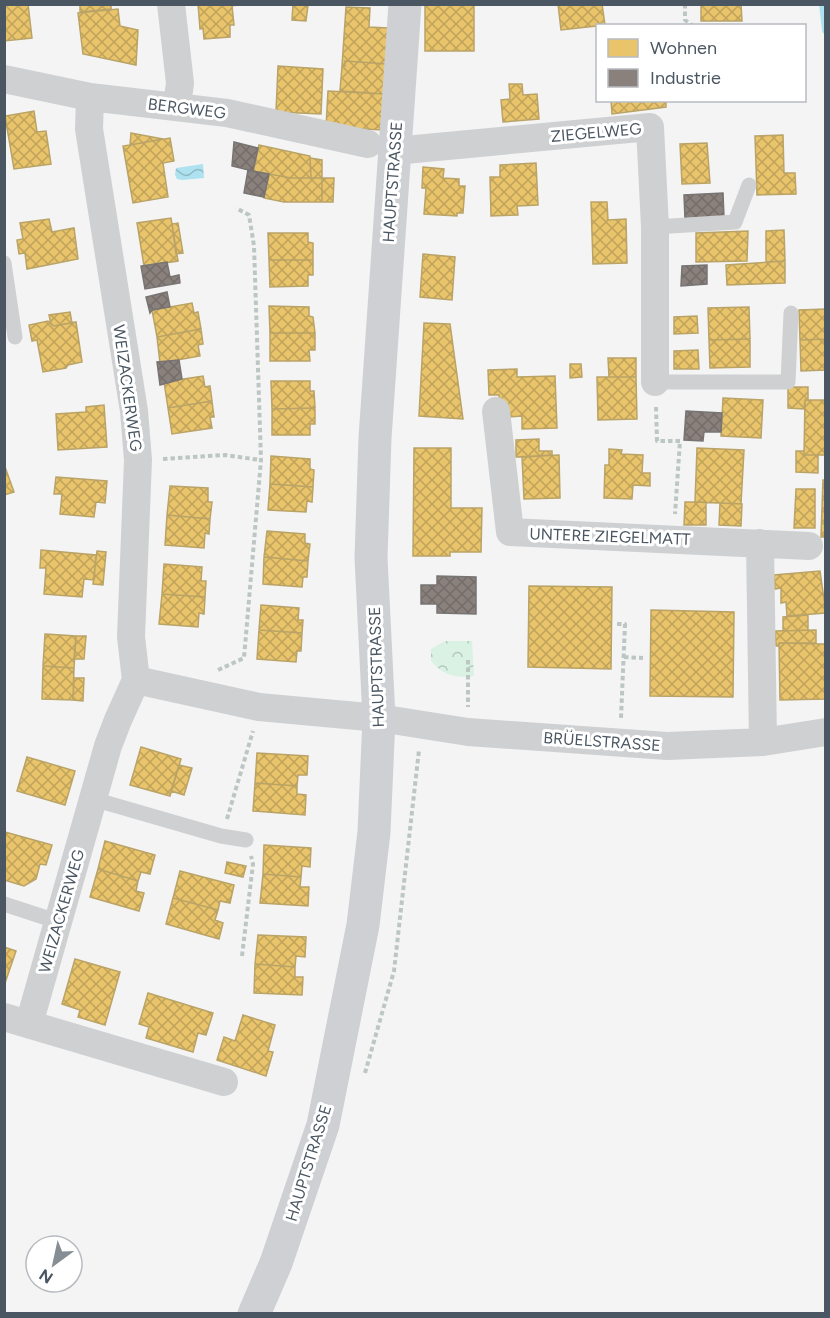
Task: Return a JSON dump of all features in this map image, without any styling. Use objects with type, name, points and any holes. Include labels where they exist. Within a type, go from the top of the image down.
[{"type":"main road","name":"HAUPTSTRASSE","points":[[254,1314],[276,1263],[323,1125],[363,925],[374,832],[379,718],[371,558],[381,147],[405,4]]},
{"type":"street","points":[[171,4],[180,83],[177,106]]},
{"type":"street","name":"BERGWEG","points":[[4,79],[90,97],[227,113],[381,147]]},
{"type":"street","name":"WEIZACKERWEG","points":[[90,97],[89,129],[134,411],[138,460],[131,637],[136,680],[118,720],[93,798],[59,922],[17,1020],[224,1082]]},
{"type":"street","name":"ZIEGELWEG","points":[[381,147],[651,127],[655,227],[655,382]]},
{"type":"street","name":"UNTERE ZIEGELMATT","points":[[496,411],[510,532],[809,546]]},
{"type":"street","points":[[760,543],[763,742]]},
{"type":"street","points":[[136,680],[259,707],[379,718]]},
{"type":"street","name":"BRÜELSTRASSE","points":[[379,718],[468,732],[666,746],[763,742],[825,732]]},
{"type":"lane","points":[[655,227],[735,222],[749,185]]},
{"type":"lane","points":[[4,263],[15,337]]},
{"type":"lane","points":[[655,382],[788,382],[791,313]]},
{"type":"lane","points":[[93,798],[221,836],[246,840]]},
{"type":"lane","points":[[4,904],[59,922]]},
{"type":"path","points":[[685,4],[685,20],[690,24]]},
{"type":"path","points":[[218,670],[244,658],[261,460],[255,246],[249,215],[236,208]]},
{"type":"path","points":[[655,382],[657,441],[680,441],[673,538]]},
{"type":"path","points":[[138,460],[225,455],[261,460]]},
{"type":"path","points":[[617,624],[625,624],[620,743]]},
{"type":"path","points":[[624,657],[643,658]]},
{"type":"path","points":[[468,660],[468,732]]},
{"type":"path","points":[[221,836],[248,750]]},
{"type":"path","points":[[242,956],[253,864],[246,840]]},
{"type":"green space","points":[[445,641],[472,641],[474,676],[450,675],[431,661],[431,649]]},
{"type":"water","points":[[203,164],[204,178],[182,180],[177,179],[175,175],[176,168]]},
{"type":"building: Wohnen","points":[[4,4],[28,4],[32,38],[4,41]]},
{"type":"building: Wohnen","points":[[80,4],[111,4],[111,9],[80,12]]},
{"type":"building: Wohnen","points":[[198,4],[240,4],[232,6],[234,25],[230,25],[230,37],[204,39],[203,28],[200,29]]},
{"type":"building: Wohnen","points":[[293,4],[308,5],[306,21],[292,20]]},
{"type":"building: Wohnen","points":[[425,4],[474,4],[474,51],[425,51]]},
{"type":"building: Wohnen","points":[[558,4],[602,4],[605,24],[561,30]]},
{"type":"building: Wohnen","points":[[701,4],[741,4],[742,21],[701,21]]},
{"type":"building: Wohnen","points":[[346,7],[370,8],[369,27],[388,28],[386,64],[345,61],[345,66],[342,66]]},
{"type":"building: Wohnen","points":[[118,9],[120,26],[138,30],[136,65],[83,54],[78,13]]},
{"type":"building: Wohnen","points":[[345,61],[386,64],[384,94],[340,91],[342,66],[345,66]]},
{"type":"building: Wohnen","points":[[278,66],[323,69],[321,114],[276,112]]},
{"type":"building: Wohnen","points":[[509,84],[522,84],[523,95],[537,94],[539,119],[503,122],[501,100],[510,99]]},
{"type":"building: Wohnen","points":[[328,91],[385,94],[383,130],[326,127]]},
{"type":"building: Wohnen","points":[[611,102],[666,102],[666,107],[612,114]]},
{"type":"building: Wohnen","points":[[34,111],[37,132],[46,131],[51,164],[14,169],[5,116]]},
{"type":"building: Wohnen","points":[[131,133],[163,139],[130,145]]},
{"type":"building: Wohnen","points":[[783,135],[784,173],[795,173],[796,194],[757,195],[755,136]]},
{"type":"building: Wohnen","points":[[170,138],[174,161],[163,163],[168,197],[133,203],[123,146]]},
{"type":"building: Wohnen","points":[[707,143],[710,183],[682,184],[680,144]]},
{"type":"building: Wohnen","points":[[259,145],[310,156],[311,178],[291,178],[253,171]]},
{"type":"building: Wohnen","points":[[310,158],[322,160],[322,178],[311,178]]},
{"type":"building: Wohnen","points":[[536,163],[538,205],[517,206],[518,215],[491,216],[490,177],[500,177],[500,165]]},
{"type":"building: Wohnen","points":[[423,167],[444,169],[443,178],[459,179],[459,186],[465,186],[463,213],[457,213],[457,216],[424,214],[426,188],[422,188]]},
{"type":"building: Wohnen","points":[[269,174],[291,178],[322,178],[322,202],[284,202],[264,198]]},
{"type":"building: Wohnen","points":[[322,178],[334,178],[333,202],[322,202]]},
{"type":"building: Wohnen","points":[[591,202],[607,202],[608,220],[626,219],[627,263],[593,264]]},
{"type":"building: Wohnen","points":[[171,218],[178,261],[144,266],[137,223]]},
{"type":"building: Wohnen","points":[[49,219],[52,232],[74,228],[78,259],[27,269],[25,253],[19,254],[17,240],[23,239],[20,223]]},
{"type":"building: Wohnen","points":[[178,223],[183,253],[176,254],[172,224]]},
{"type":"building: Wohnen","points":[[784,230],[785,261],[766,262],[766,231]]},
{"type":"building: Wohnen","points":[[748,231],[747,261],[696,262],[696,233]]},
{"type":"building: Wohnen","points":[[268,233],[308,233],[308,242],[313,243],[313,260],[269,260]]},
{"type":"building: Wohnen","points":[[423,254],[455,257],[452,300],[420,297]]},
{"type":"building: Wohnen","points":[[269,260],[313,260],[313,275],[308,275],[308,286],[270,287]]},
{"type":"building: Wohnen","points":[[785,261],[785,283],[727,285],[726,265]]},
{"type":"building: Wohnen","points":[[192,303],[194,313],[198,312],[201,329],[157,337],[152,310]]},
{"type":"building: Wohnen","points":[[269,306],[309,307],[309,316],[313,317],[315,333],[270,333]]},
{"type":"building: Wohnen","points":[[749,307],[750,339],[709,340],[708,308]]},
{"type":"building: Wohnen","points":[[826,309],[826,339],[800,340],[799,310]]},
{"type":"building: Wohnen","points":[[70,312],[72,323],[54,326],[51,324],[49,315]]},
{"type":"building: Wohnen","points":[[697,316],[698,333],[674,334],[674,317]]},
{"type":"building: Wohnen","points":[[48,321],[54,326],[76,322],[82,362],[68,365],[66,368],[43,372],[37,340],[32,341],[29,325]]},
{"type":"building: Wohnen","points":[[424,323],[450,324],[463,419],[419,416]]},
{"type":"building: Wohnen","points":[[201,329],[203,344],[198,345],[200,356],[160,363],[157,337]]},
{"type":"building: Wohnen","points":[[270,333],[315,333],[315,350],[309,350],[310,361],[270,361]]},
{"type":"building: Wohnen","points":[[750,339],[750,367],[710,368],[709,340]]},
{"type":"building: Wohnen","points":[[826,339],[826,370],[801,371],[800,340]]},
{"type":"building: Wohnen","points":[[698,350],[699,369],[674,369],[674,351]]},
{"type":"building: Wohnen","points":[[608,358],[636,358],[636,377],[609,377]]},
{"type":"building: Wohnen","points":[[570,364],[581,364],[582,377],[570,378]]},
{"type":"building: Wohnen","points":[[517,369],[517,377],[555,376],[557,428],[522,429],[522,416],[507,417],[500,404],[499,395],[489,395],[488,370]]},
{"type":"building: Wohnen","points":[[203,376],[205,387],[210,386],[212,401],[168,408],[164,382]]},
{"type":"building: Wohnen","points":[[597,377],[636,377],[637,419],[598,420]]},
{"type":"building: Wohnen","points":[[271,381],[310,381],[310,391],[314,391],[315,408],[272,409]]},
{"type":"building: Wohnen","points":[[788,387],[808,387],[808,400],[805,400],[804,409],[788,408]]},
{"type":"building: Wohnen","points":[[723,398],[763,400],[761,438],[721,436]]},
{"type":"building: Wohnen","points":[[805,400],[826,400],[826,455],[804,455]]},
{"type":"building: Wohnen","points":[[212,401],[214,417],[210,417],[212,428],[172,434],[168,408]]},
{"type":"building: Wohnen","points":[[104,405],[107,447],[58,450],[56,414],[86,412],[86,407]]},
{"type":"building: Wohnen","points":[[315,408],[315,424],[310,424],[310,435],[272,435],[272,409]]},
{"type":"building: Wohnen","points":[[539,439],[539,451],[552,451],[552,455],[516,457],[516,440]]},
{"type":"building: Wohnen","points":[[414,448],[451,448],[451,508],[482,508],[481,552],[450,552],[450,556],[413,556]]},
{"type":"building: Wohnen","points":[[697,448],[744,450],[741,504],[695,502]]},
{"type":"building: Wohnen","points":[[609,449],[622,450],[621,454],[643,455],[642,473],[650,473],[650,486],[633,485],[632,499],[604,498],[605,465],[609,465]]},
{"type":"building: Wohnen","points":[[796,451],[804,451],[804,455],[818,455],[818,473],[796,472]]},
{"type":"building: Wohnen","points":[[559,455],[560,498],[524,499],[522,457]]},
{"type":"building: Wohnen","points":[[271,456],[310,459],[310,469],[314,470],[313,487],[270,484]]},
{"type":"building: Wohnen","points":[[4,464],[14,492],[4,495]]},
{"type":"building: Wohnen","points":[[56,477],[107,481],[105,503],[96,502],[94,517],[60,514],[62,494],[54,494]]},
{"type":"building: Wohnen","points":[[823,480],[826,480],[826,537],[821,537]]},
{"type":"building: Wohnen","points":[[270,484],[313,487],[312,502],[307,501],[306,512],[268,510]]},
{"type":"building: Wohnen","points":[[170,486],[208,488],[208,502],[212,502],[210,519],[167,515]]},
{"type":"building: Wohnen","points":[[796,489],[815,489],[815,528],[794,528]]},
{"type":"building: Wohnen","points":[[685,502],[706,502],[706,525],[684,525]]},
{"type":"building: Wohnen","points":[[720,503],[742,504],[741,526],[719,525]]},
{"type":"building: Wohnen","points":[[167,515],[210,519],[209,534],[205,533],[204,548],[165,545]]},
{"type":"building: Wohnen","points":[[267,531],[305,534],[305,543],[310,544],[308,561],[264,557]]},
{"type":"building: Wohnen","points":[[41,550],[96,555],[94,580],[84,579],[82,597],[44,594],[46,568],[40,568]]},
{"type":"building: Wohnen","points":[[97,551],[106,552],[103,585],[93,584]]},
{"type":"building: Wohnen","points":[[264,557],[308,561],[307,577],[303,577],[302,587],[263,584]]},
{"type":"building: Wohnen","points":[[164,564],[202,567],[201,581],[206,581],[205,597],[162,594]]},
{"type":"building: Wohnen","points":[[820,571],[826,613],[787,616],[786,602],[781,603],[781,588],[775,589],[774,575]]},
{"type":"building: Wohnen","points":[[529,586],[612,587],[611,669],[528,667]]},
{"type":"building: Wohnen","points":[[162,594],[205,597],[204,614],[199,613],[198,627],[159,624]]},
{"type":"building: Wohnen","points":[[261,605],[299,608],[298,620],[303,620],[302,633],[259,630]]},
{"type":"building: Wohnen","points":[[651,610],[734,612],[733,697],[650,696]]},
{"type":"building: Wohnen","points":[[808,615],[808,630],[783,631],[783,617]]},
{"type":"building: Wohnen","points":[[259,630],[302,633],[301,651],[297,651],[296,662],[257,659]]},
{"type":"building: Wohnen","points":[[816,630],[816,643],[779,643],[779,646],[776,646],[775,631]]},
{"type":"building: Wohnen","points":[[45,634],[76,636],[74,668],[43,666]]},
{"type":"building: Wohnen","points":[[76,636],[86,636],[84,659],[74,659]]},
{"type":"building: Wohnen","points":[[779,643],[825,644],[826,699],[780,700]]},
{"type":"building: Wohnen","points":[[43,666],[74,668],[73,700],[42,699]]},
{"type":"building: Wohnen","points":[[74,678],[84,678],[83,701],[73,700]]},
{"type":"building: Wohnen","points":[[141,747],[181,759],[170,796],[130,785]]},
{"type":"building: Wohnen","points":[[257,753],[308,756],[307,775],[298,775],[297,786],[255,783]]},
{"type":"building: Wohnen","points":[[27,757],[75,771],[65,805],[17,791]]},
{"type":"building: Wohnen","points":[[179,765],[192,768],[184,795],[171,791]]},
{"type":"building: Wohnen","points":[[255,783],[297,786],[297,794],[306,795],[305,815],[253,811]]},
{"type":"building: Wohnen","points":[[5,832],[52,845],[46,865],[40,864],[36,879],[24,886],[4,880]]},
{"type":"building: Wohnen","points":[[105,841],[155,855],[150,874],[141,872],[138,881],[98,869]]},
{"type":"building: Wohnen","points":[[264,845],[311,848],[310,867],[302,866],[301,877],[263,874]]},
{"type":"building: Wohnen","points":[[227,862],[246,866],[243,877],[225,873]]},
{"type":"building: Wohnen","points":[[98,869],[138,881],[136,891],[144,893],[139,911],[90,897]]},
{"type":"building: Wohnen","points":[[180,871],[234,885],[230,903],[220,901],[218,910],[173,898]]},
{"type":"building: Wohnen","points":[[263,874],[301,877],[300,887],[309,887],[308,906],[260,903]]},
{"type":"building: Wohnen","points":[[173,898],[218,910],[215,920],[223,923],[219,939],[166,924]]},
{"type":"building: Wohnen","points":[[258,935],[306,937],[305,957],[296,956],[295,967],[255,964]]},
{"type":"building: Wohnen","points":[[4,947],[16,951],[4,986]]},
{"type":"building: Wohnen","points":[[75,959],[120,972],[105,1025],[78,1017],[80,1010],[62,1004]]},
{"type":"building: Wohnen","points":[[255,964],[295,967],[295,977],[303,977],[302,995],[254,993]]},
{"type":"building: Wohnen","points":[[148,993],[213,1013],[206,1035],[198,1033],[193,1052],[146,1038],[149,1027],[139,1024]]},
{"type":"building: Wohnen","points":[[243,1015],[275,1025],[268,1051],[273,1052],[266,1076],[217,1060],[224,1037],[235,1041]]},
{"type":"building: Industrie","points":[[234,142],[258,148],[253,171],[232,166]]},
{"type":"building: Industrie","points":[[248,170],[269,174],[264,197],[244,193]]},
{"type":"building: Industrie","points":[[723,193],[724,218],[685,219],[684,195]]},
{"type":"building: Industrie","points":[[167,262],[170,277],[179,275],[180,283],[145,289],[141,266]]},
{"type":"building: Industrie","points":[[707,265],[707,284],[681,286],[682,266]]},
{"type":"building: Industrie","points":[[167,292],[170,307],[152,310],[150,313],[146,297]]},
{"type":"building: Industrie","points":[[179,360],[182,379],[160,385],[157,362]]},
{"type":"building: Industrie","points":[[686,411],[722,413],[721,432],[704,432],[703,441],[684,440]]},
{"type":"building: Industrie","points":[[437,576],[476,577],[476,614],[437,613],[437,604],[421,604],[421,585],[437,585]]},
{"type":"waterway","points":[[823,4],[826,30]]}]
